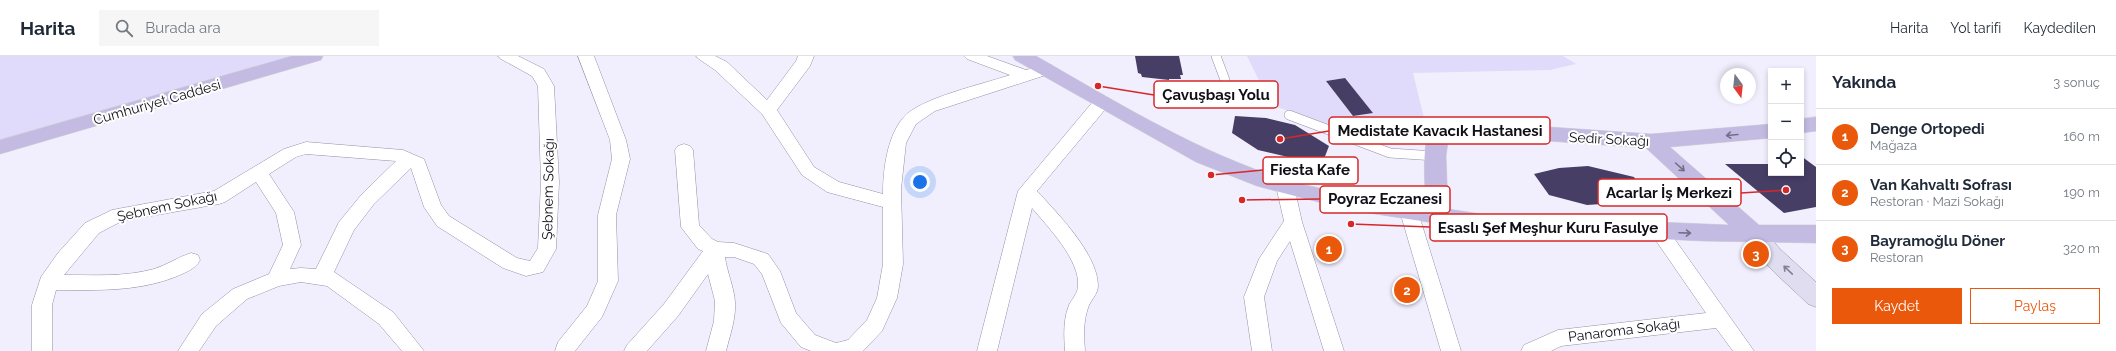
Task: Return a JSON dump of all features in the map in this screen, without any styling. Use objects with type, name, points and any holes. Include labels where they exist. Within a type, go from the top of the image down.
[{"type":"main road","name":"Cumhuriyet Caddesi","points":[[0,147],[314,56]]},
{"type":"main road","points":[[1024,66],[1046,68],[1102,102],[1202,157],[1265,181],[1349,202],[1487,223],[1659,232],[1816,234]]},
{"type":"main road","points":[[1804,126],[1816,124]]},
{"type":"main road","name":"Sedir Sokağı","points":[[1435,156],[1439,132],[1447,127],[1651,141],[1768,131]]},
{"type":"main road","points":[[1651,141],[1754,234]]},
{"type":"main road","points":[[1435,156],[1437,215]]},
{"type":"street","name":"Şebnem Sokağı","points":[[42,351],[42,305],[48,282],[65,258],[92,228],[118,215],[219,197],[290,153],[306,148],[365,151],[403,156],[418,163],[433,207],[443,221],[510,263],[526,269],[536,267],[547,249],[550,182],[549,124],[546,86],[538,73],[506,56]]},
{"type":"street","points":[[565,351],[565,348],[595,311],[608,281],[607,215],[621,159],[618,140],[586,56]]},
{"type":"street","points":[[704,56],[721,66],[768,110],[808,171],[834,187],[892,203]]},
{"type":"street","points":[[768,110],[804,62],[806,56]]},
{"type":"street","points":[[972,56],[1024,66]]},
{"type":"street","points":[[684,150],[690,227],[705,244],[715,249],[734,250],[761,259],[770,271],[788,317],[808,341],[836,351],[854,347],[874,325],[887,298],[893,264],[892,189],[898,143],[910,121],[929,107],[1024,66]]},
{"type":"street","points":[[987,351],[1027,191],[1102,102]]},
{"type":"street","points":[[322,278],[346,227],[368,199],[409,159]]},
{"type":"street","points":[[259,173],[285,212],[292,245],[276,279]]},
{"type":"street","points":[[1285,186],[1293,222],[1334,351]]},
{"type":"street","points":[[1027,191],[1051,218],[1086,271],[1088,287],[1078,308],[1074,334],[1075,351]]},
{"type":"street","points":[[1409,212],[1451,351]]},
{"type":"street","points":[[1262,351],[1254,296],[1268,259],[1293,222]]},
{"type":"street","points":[[1659,232],[1744,351]]},
{"type":"street","points":[[1754,234],[1772,255],[1816,297]]},
{"type":"street","points":[[639,347],[671,310],[715,249]]},
{"type":"street","points":[[715,249],[717,272],[725,301],[724,321],[716,351]]},
{"type":"street","points":[[48,282],[127,283],[174,271],[191,260]]},
{"type":"street","points":[[188,351],[209,320],[240,294],[276,279],[301,275],[332,279],[386,318],[414,351]]},
{"type":"street","name":"Panaroma Sokağı","points":[[1531,351],[1558,338],[1720,319]]},
{"type":"lane","points":[[1216,56],[1225,80]]},
{"type":"lane","points":[[1289,115],[1390,153],[1435,156]]},
{"type":"shaded area","points":[[0,56],[303,56],[0,146]]},
{"type":"shaded area","points":[[1247,56],[1563,56],[1576,64],[1550,70],[1413,73],[1425,122],[1363,136],[1271,105]],"holes":[[[1345,78],[1373,113],[1353,116],[1326,81]]]},
{"type":"building","points":[[1135,56],[1179,56],[1183,75],[1180,75],[1181,79],[1169,80],[1142,77],[1141,74],[1138,73]]},
{"type":"building","points":[[1345,78],[1373,113],[1353,116],[1326,81]]},
{"type":"building","points":[[1235,116],[1266,118],[1295,125],[1329,146],[1324,159],[1288,157],[1258,150],[1232,133]]},
{"type":"building","points":[[1804,158],[1816,167],[1816,207],[1784,213],[1725,164],[1768,164],[1768,176],[1804,176]]},
{"type":"building","points":[[1588,166],[1634,177],[1643,192],[1617,203],[1587,205],[1549,195],[1534,174],[1559,168]]},
{"type":"place","name":"Çavuşbaşı Yolu","points":[[1098,86]]},
{"type":"place","name":"Medistate Kavacık Hastanesi","points":[[1280,139]]},
{"type":"place","name":"Fiesta Kafe","points":[[1211,175]]},
{"type":"place","name":"Acarlar İş Merkezi","points":[[1786,190]]},
{"type":"place","name":"Poyraz Eczanesi","points":[[1242,200]]},
{"type":"place","name":"Esaslı Şef Meşhur Kuru Fasulye","points":[[1351,224]]},
{"type":"place","name":"Denge Ortopedi","points":[[1329,249]]},
{"type":"place","name":"Bayramoğlu Döner","points":[[1756,254]]},
{"type":"place","name":"Van Kahvaltı Sofrası","points":[[1407,290]]}]
